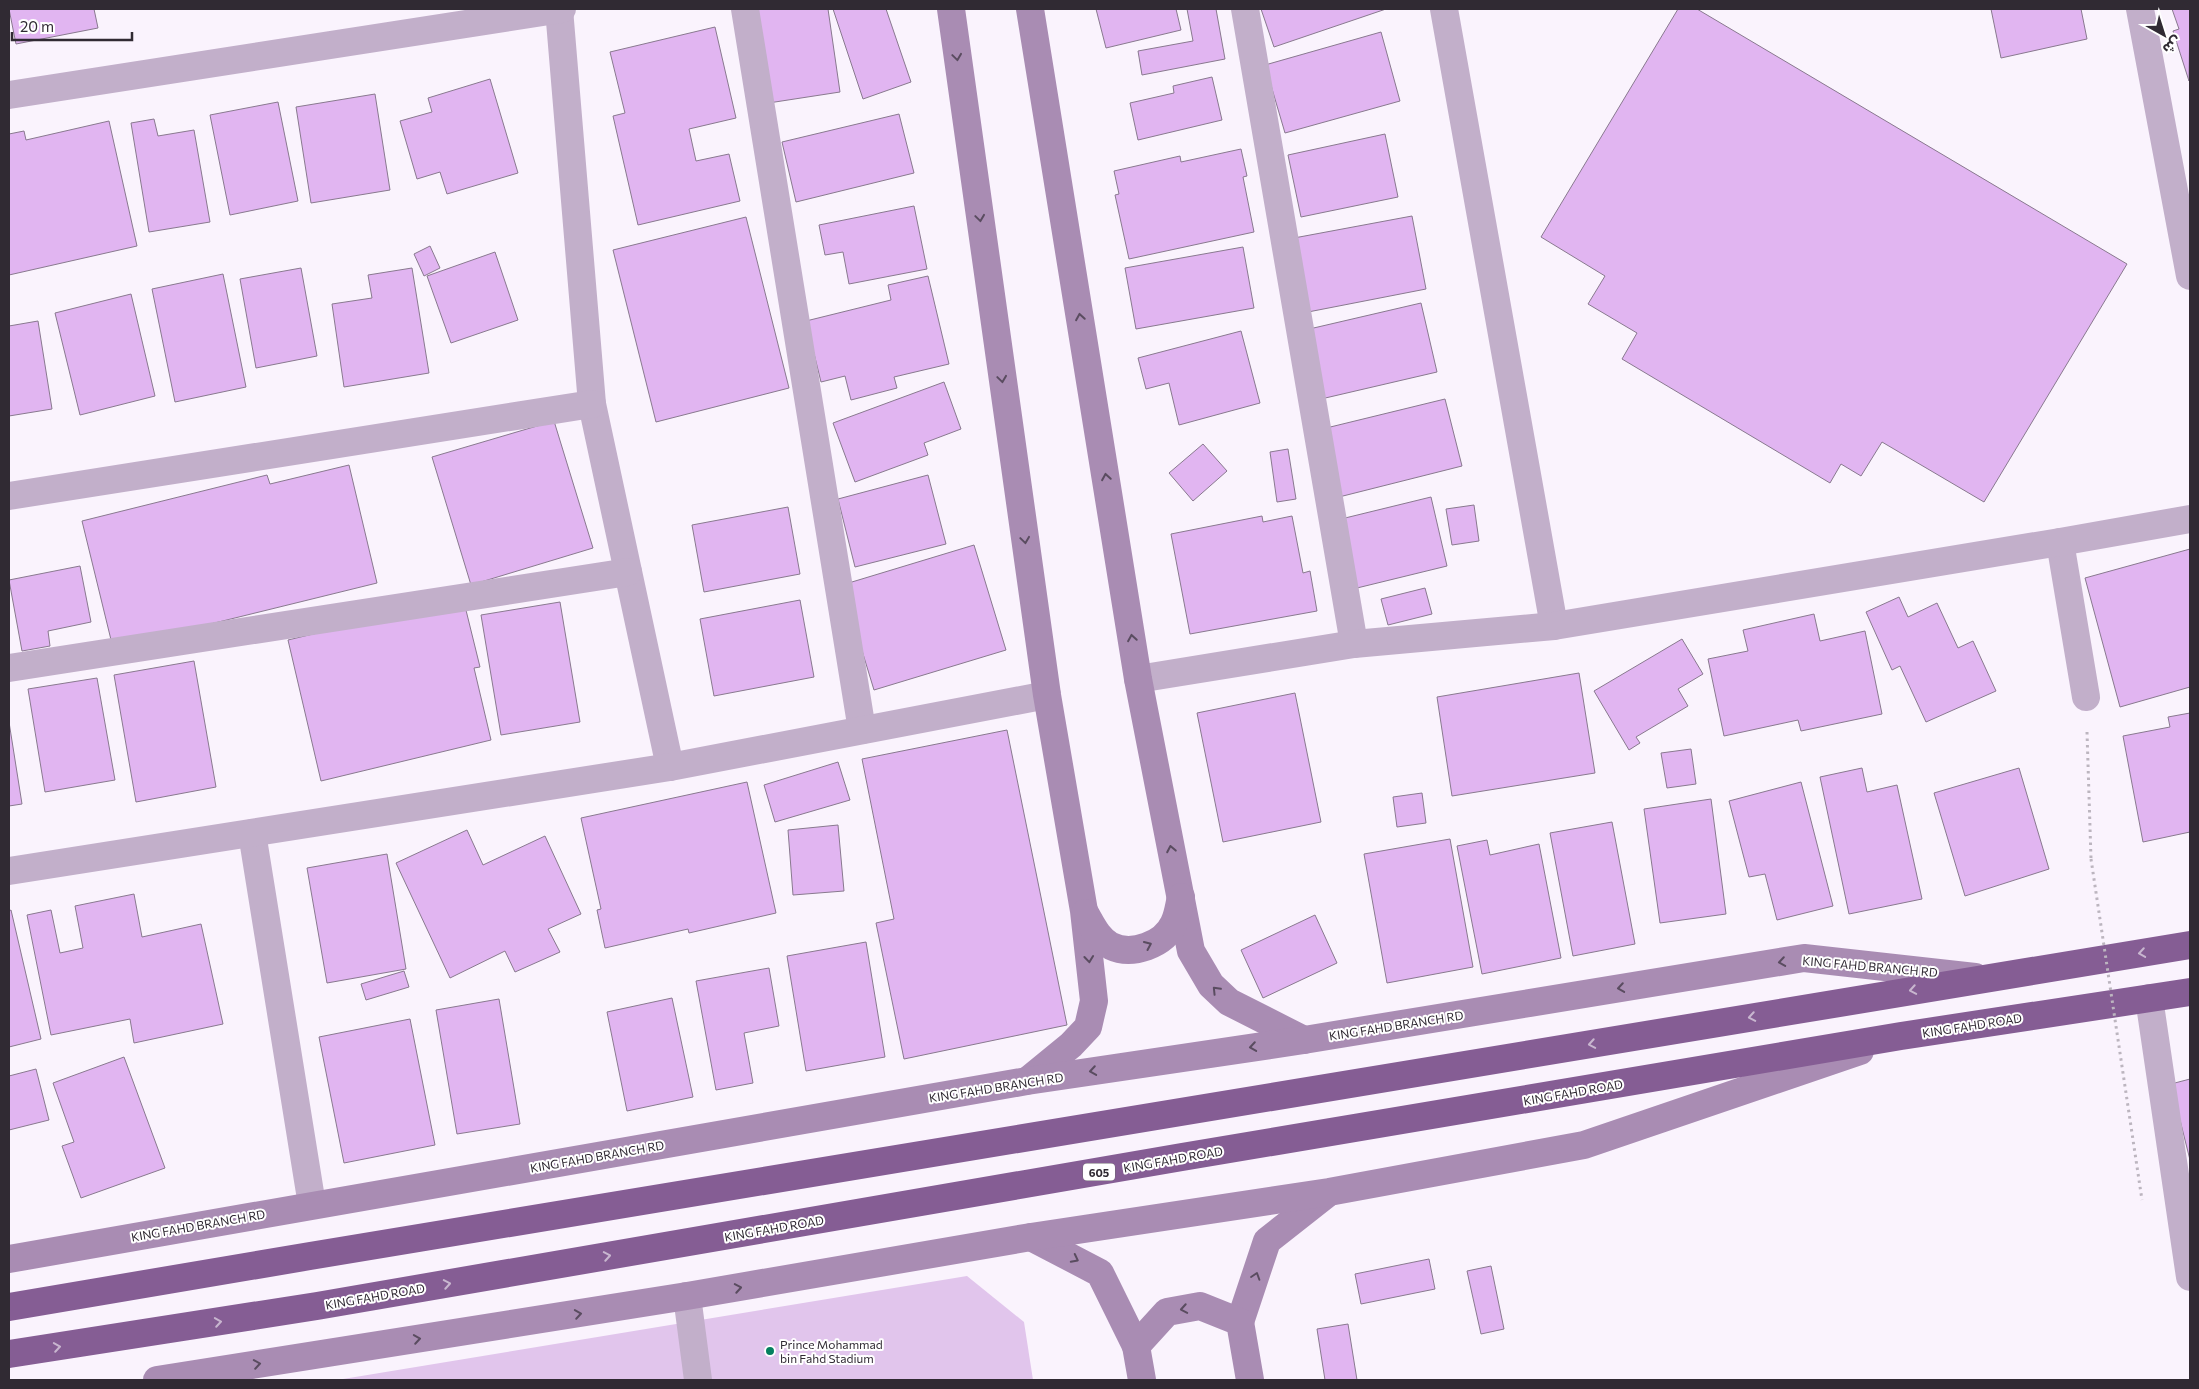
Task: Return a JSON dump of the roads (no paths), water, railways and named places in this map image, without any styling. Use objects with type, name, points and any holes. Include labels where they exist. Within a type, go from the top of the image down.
[{"type":"highway","points":[[9,1307],[2190,945]]},
{"type":"highway","name":"KING FAHD ROAD","points":[[9,1354],[317,1306],[1901,1036],[2190,992]]},
{"type":"main road","points":[[951,9],[1047,695],[1084,911],[1094,1001],[1088,1027],[1071,1045],[1027,1081]]},
{"type":"main road","points":[[1030,9],[1138,679],[1191,951],[1212,986],[1229,1002],[1304,1040]]},
{"type":"main road","points":[[1084,911],[1097,934],[1110,945],[1126,950],[1145,948],[1162,937],[1174,924],[1181,897]]},
{"type":"main road","name":"KING FAHD BRANCH RD","points":[[9,1259],[1027,1081],[1304,1040],[1804,958],[1986,978]]},
{"type":"main road","points":[[157,1380],[687,1296],[1031,1237],[1329,1192],[1584,1146],[1901,1036]]},
{"type":"main road","points":[[1250,1380],[1240,1322],[1268,1241],[1329,1192]]},
{"type":"main road","points":[[1031,1237],[1100,1272],[1136,1346],[1142,1380]]},
{"type":"main road","points":[[1136,1346],[1166,1312],[1200,1306],[1240,1322]]},
{"type":"street","points":[[9,95],[560,9],[592,404],[670,767]]},
{"type":"street","points":[[745,9],[862,730]]},
{"type":"street","points":[[1245,9],[1354,644]]},
{"type":"street","points":[[1444,9],[1554,626]]},
{"type":"street","points":[[2140,9],[2190,276]]},
{"type":"street","points":[[9,496],[592,404]]},
{"type":"street","points":[[1138,679],[1354,644],[1554,626],[2190,519]]},
{"type":"street","points":[[2060,542],[2086,697]]},
{"type":"street","points":[[9,668],[628,572]]},
{"type":"street","points":[[9,871],[670,767],[1047,695]]},
{"type":"street","points":[[252,833],[312,1205]]},
{"type":"street","points":[[2149,998],[2190,1277]]},
{"type":"street","points":[[687,1296],[698,1380]]},
{"type":"place","name":"Prince Mohammad bin Fahd Stadium","points":[[770,1351]]}]
